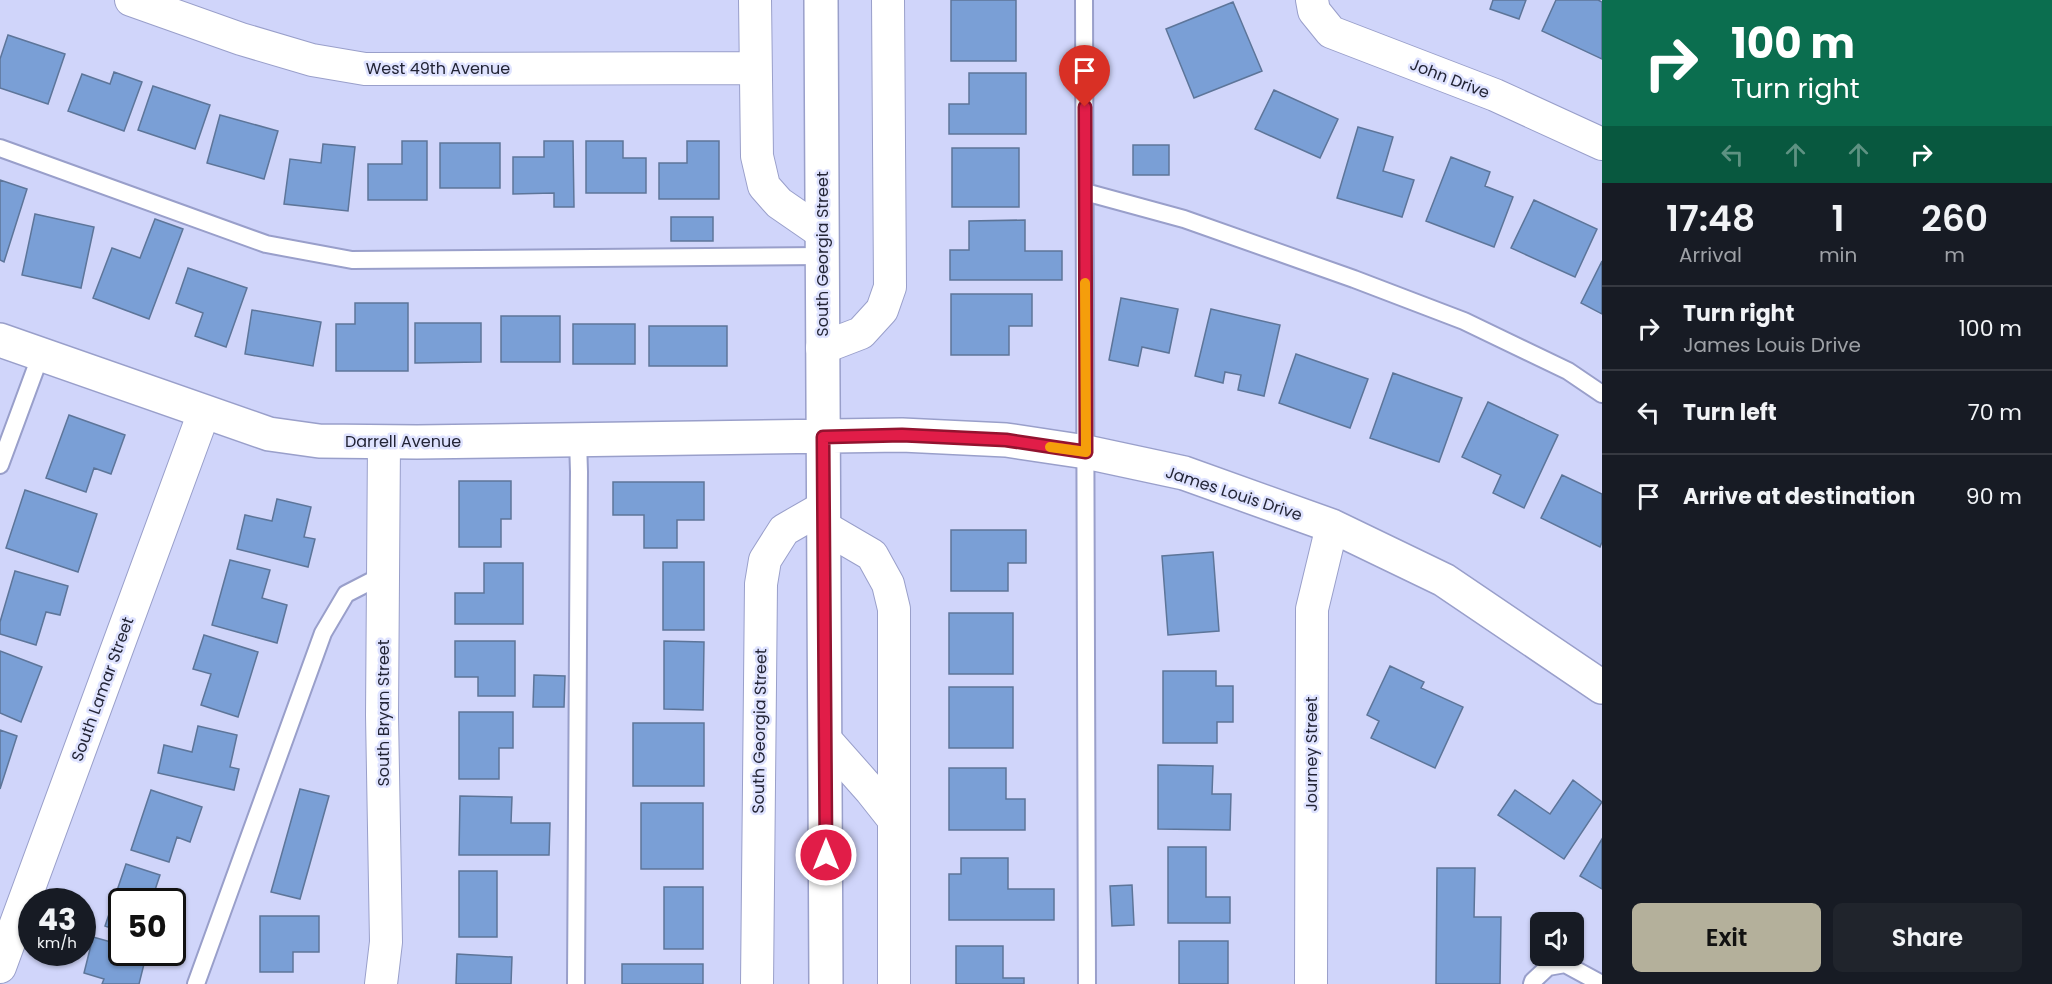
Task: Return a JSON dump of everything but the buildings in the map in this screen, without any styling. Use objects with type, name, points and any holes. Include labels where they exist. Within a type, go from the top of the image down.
[{"type":"main road","name":"South Georgia Street","points":[[821,0],[826,984]]},
{"type":"main road","name":"Darrell Avenue","points":[[0,340],[269,434],[319,441],[823,437]]},
{"type":"main road","name":"James Louis Drive","points":[[823,437],[902,435],[1006,440],[1086,452],[1184,473],[1332,526],[1444,580],[1602,687]]},
{"type":"street","name":"West 49th Avenue","points":[[131,0],[241,39],[302,57],[365,69],[754,68]]},
{"type":"street","points":[[755,0],[754,68],[757,156],[764,186],[821,244]]},
{"type":"street","points":[[822,348],[861,333],[882,310],[890,287],[888,0]]},
{"type":"street","name":"John Drive","points":[[1312,0],[1314,11],[1330,32],[1496,95],[1602,144]]},
{"type":"street","name":"South Lamar Street","points":[[0,967],[204,412]]},
{"type":"street","name":"South Bryan Street","points":[[381,984],[386,942],[382,715],[384,442]]},
{"type":"street","points":[[824,517],[872,555],[888,584],[894,609],[894,984]]},
{"type":"street","name":"South Georgia Street","points":[[757,984],[761,584],[765,560],[784,530],[824,517]]},
{"type":"street","name":"Journey Street","points":[[1311,984],[1312,609],[1332,526]]},
{"type":"street","points":[[825,739],[872,791],[894,820]]},
{"type":"lane","points":[[1084,0],[1088,984]]},
{"type":"lane","points":[[0,148],[266,244],[352,260],[821,244]]},
{"type":"lane","points":[[1085,192],[1184,219],[1354,279],[1464,321],[1568,371],[1602,394]]},
{"type":"lane","points":[[0,465],[41,354]]},
{"type":"lane","points":[[576,984],[578,440]]},
{"type":"lane","points":[[196,984],[322,633],[346,594],[383,574]]},
{"type":"lane","points":[[1532,984],[1548,967],[1565,964],[1602,984]]},
{"type":"slow traffic","points":[[1050,447],[1086,452],[1085,283]]},
{"type":"route","points":[[826,855],[823,437],[902,435],[1006,440],[1086,452],[1085,107]]}]
